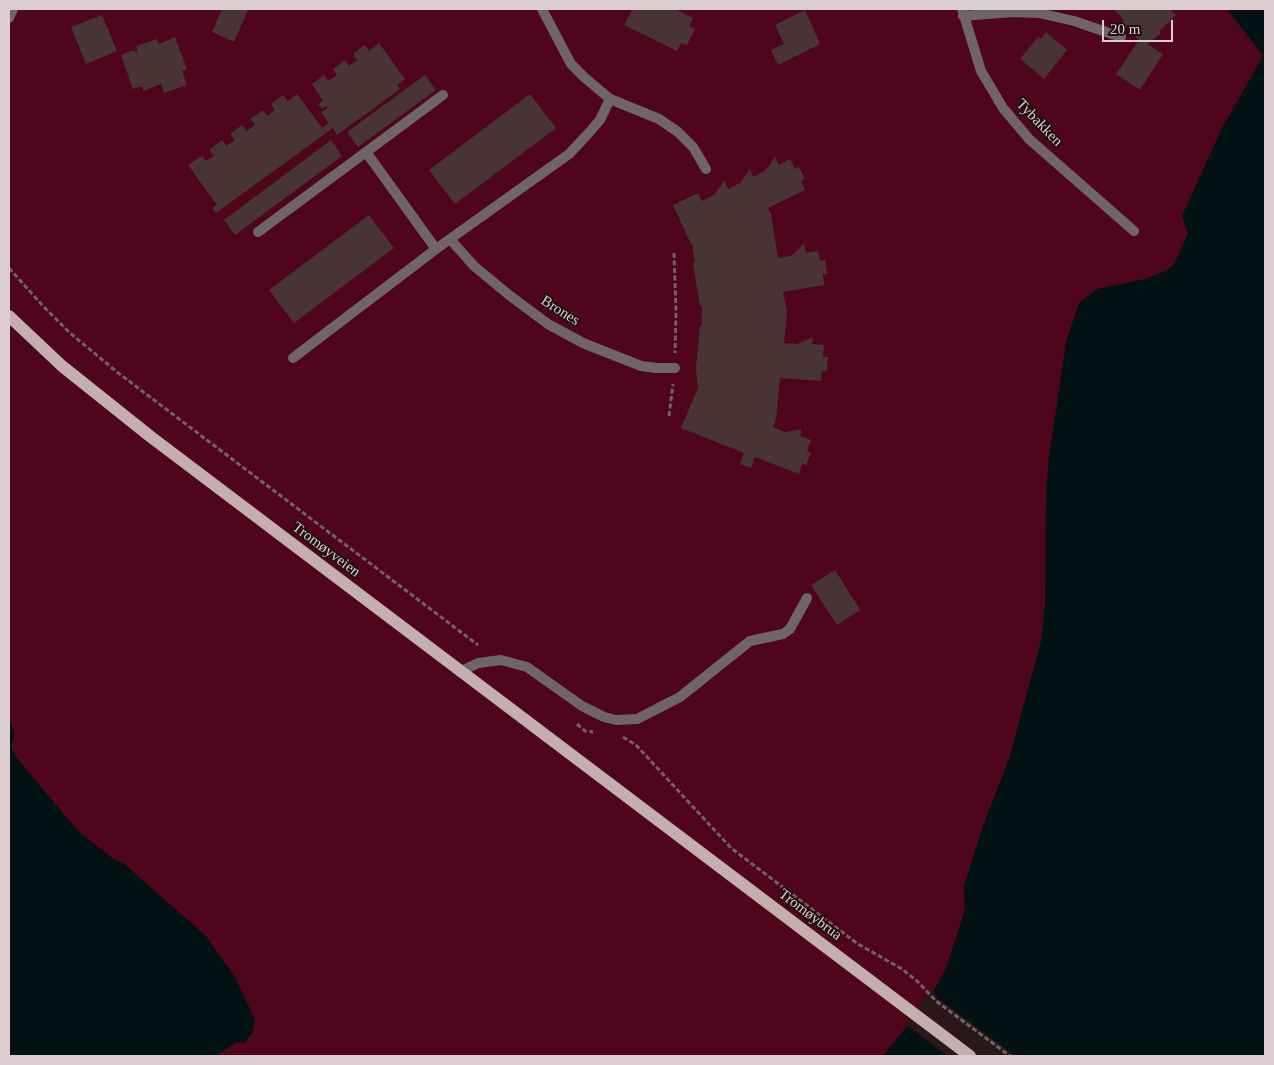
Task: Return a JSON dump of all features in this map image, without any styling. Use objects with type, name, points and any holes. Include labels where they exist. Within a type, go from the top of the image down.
[{"type":"main road","name":"Tromøyveien","points":[[9,316],[62,366],[151,437],[631,800]]},
{"type":"main road","name":"Tromøybrua","points":[[631,800],[970,1056]]},
{"type":"street","points":[[9,18],[13,9]]},
{"type":"street","points":[[542,9],[571,64],[610,99],[660,119],[678,132],[693,147],[706,169]]},
{"type":"street","points":[[963,12],[1039,13],[1074,21],[1121,38]]},
{"type":"street","name":"Tybakken","points":[[963,12],[981,71],[1003,108],[1029,139],[1134,231]]},
{"type":"street","points":[[258,232],[442,95]]},
{"type":"street","points":[[293,358],[436,249],[568,154],[600,120],[610,99]]},
{"type":"street","points":[[366,152],[436,249]]},
{"type":"street","name":"Brones","points":[[450,239],[474,266],[548,324],[583,344],[641,366],[675,368]]},
{"type":"street","points":[[460,672],[478,663],[501,660],[528,666],[582,706],[604,717],[616,720],[637,719],[680,696],[750,641],[783,634],[790,629],[807,598]]},
{"type":"path","points":[[669,416],[675,368],[674,253]]},
{"type":"path","points":[[9,268],[70,333],[117,372],[470,640],[501,660]]},
{"type":"path","points":[[570,718],[585,731],[600,732]]},
{"type":"path","points":[[616,733],[636,745],[731,848],[858,944],[902,969],[917,981],[936,1001],[1010,1056]]},
{"type":"shaded area","points":[[9,9],[1227,9],[1263,56],[1221,130],[1188,234],[1174,264],[1165,271],[1145,279],[1097,289],[1079,304],[1066,342],[1041,641],[1010,756],[983,826],[964,886],[965,910],[946,968],[931,996],[883,1056],[215,1056],[237,1042],[236,979],[206,936],[123,863],[112,858],[77,830],[16,757],[11,747],[14,736],[9,719]]},
{"type":"shaded area","points":[[1227,9],[1265,9],[1265,1056],[883,1056],[931,996],[946,968],[965,910],[964,886],[983,826],[1010,756],[1041,641],[1045,607],[1046,491],[1066,342],[1079,303],[1097,289],[1145,279],[1165,271],[1174,264],[1188,234],[1182,216],[1221,130],[1263,56]]},
{"type":"shaded area","points":[[9,719],[14,736],[11,747],[16,757],[77,830],[112,858],[123,863],[206,936],[236,979],[255,1020],[253,1031],[245,1043],[237,1042],[215,1056],[9,1056]]},
{"type":"pier","points":[[931,990],[939,999],[1015,1056],[948,1056],[905,1024]]},
{"type":"building","points":[[222,9],[248,10],[234,42],[212,32]]},
{"type":"building","points":[[633,9],[675,9],[693,18],[689,26],[695,29],[687,45],[681,43],[677,51],[624,25]]},
{"type":"building","points":[[1114,9],[1170,9],[1176,15],[1160,31],[1160,34],[1147,44],[1163,54],[1140,90],[1116,74],[1139,40],[1121,22],[1124,20]]},
{"type":"building","points":[[805,10],[820,44],[778,65],[771,50],[784,44],[775,25]]},
{"type":"building","points":[[102,15],[117,51],[86,64],[71,27]]},
{"type":"building","points":[[1046,32],[1067,50],[1044,79],[1020,59],[1038,37],[1041,39]]},
{"type":"building","points":[[175,37],[187,69],[182,71],[187,85],[164,93],[161,84],[143,91],[142,86],[133,89],[121,55],[134,50],[135,52],[138,51],[136,46],[157,39],[159,44]]},
{"type":"building","points":[[379,43],[405,79],[397,85],[400,89],[337,135],[333,128],[216,213],[212,208],[217,205],[188,165],[202,156],[206,161],[214,156],[209,150],[222,140],[226,146],[235,140],[230,134],[242,125],[247,131],[255,125],[250,119],[263,110],[267,116],[275,110],[271,104],[283,95],[288,101],[297,94],[322,128],[329,123],[321,112],[328,108],[326,106],[322,109],[318,104],[323,101],[312,84],[324,75],[328,81],[337,75],[333,69],[345,60],[349,66],[357,60],[353,54],[365,45],[369,51]]},
{"type":"building","points":[[425,75],[436,90],[358,147],[347,132]]},
{"type":"building","points":[[530,94],[556,128],[455,204],[429,170]]},
{"type":"building","points":[[331,140],[342,156],[235,235],[224,220]]},
{"type":"building","points":[[775,157],[779,165],[790,159],[795,169],[799,167],[805,179],[801,181],[805,190],[768,208],[771,214],[778,258],[791,256],[804,244],[806,253],[818,251],[820,261],[825,260],[827,274],[823,274],[824,285],[783,292],[787,312],[784,343],[797,344],[813,337],[812,344],[824,345],[823,357],[828,357],[827,371],[822,371],[821,381],[780,378],[776,419],[773,427],[785,432],[802,429],[800,436],[811,440],[807,451],[811,453],[806,465],[802,464],[799,474],[755,457],[751,468],[740,464],[744,453],[681,428],[698,388],[696,369],[700,325],[702,326],[702,306],[700,306],[693,263],[695,263],[692,243],[673,205],[698,193],[702,201],[714,195],[724,181],[728,189],[740,183],[750,169],[753,177],[765,171]]},
{"type":"building","points":[[369,215],[394,248],[294,323],[269,290]]},
{"type":"building","points":[[835,570],[860,610],[837,625],[811,585]]}]
